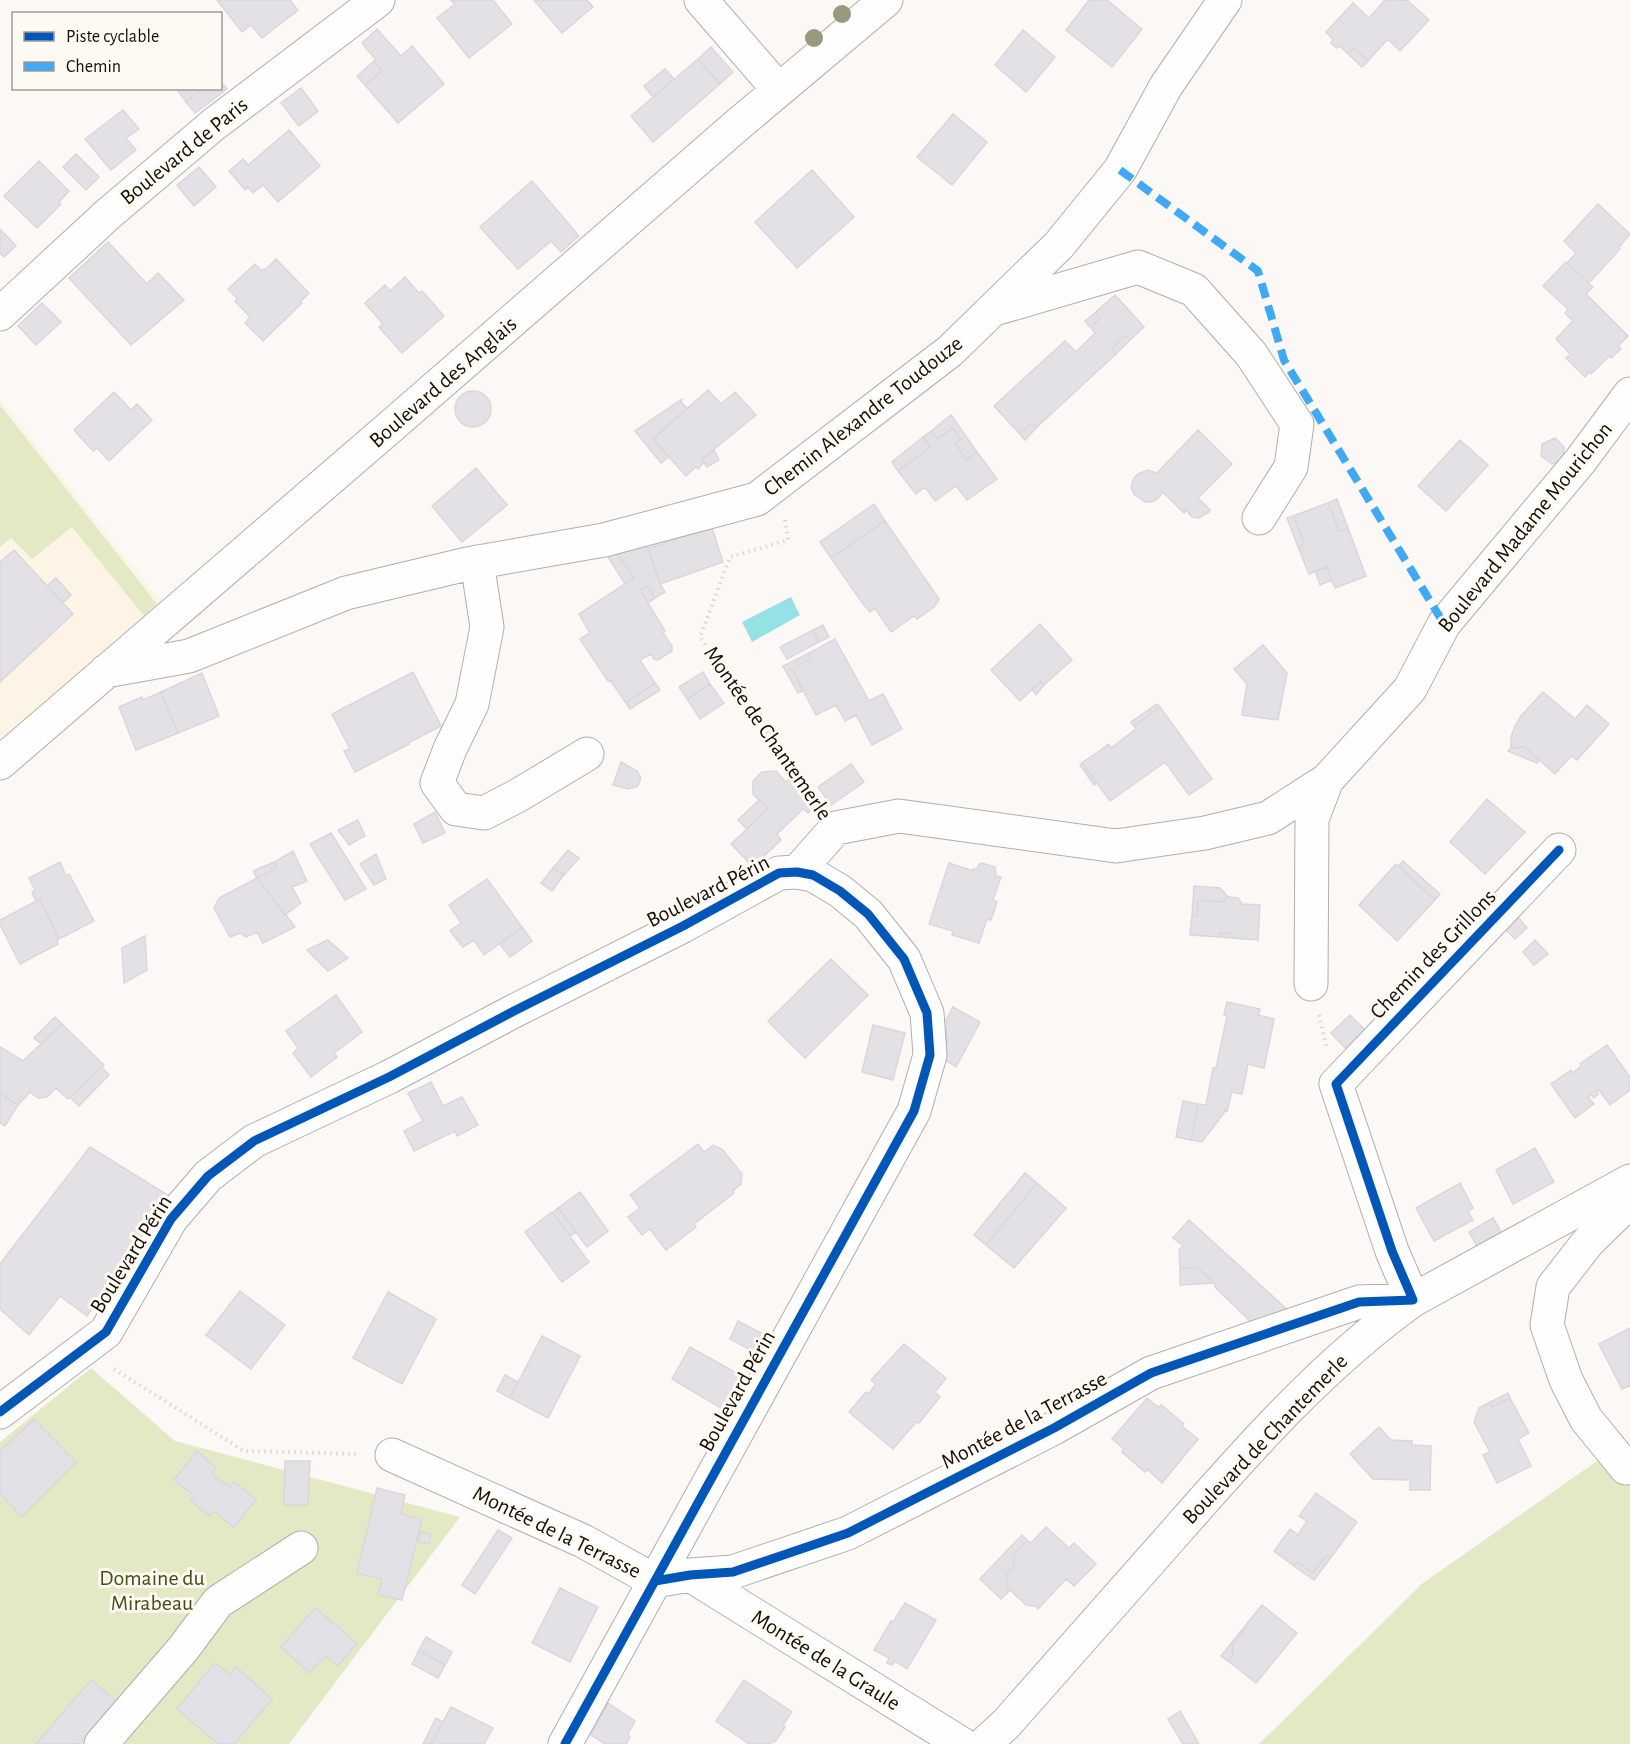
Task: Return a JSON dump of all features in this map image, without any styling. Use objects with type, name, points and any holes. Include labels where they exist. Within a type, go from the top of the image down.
[{"type":"street","name":"Boulevard de Paris","points":[[0,314],[107,215],[213,125],[378,0]]},
{"type":"street","name":"Chemin Alexandre Toudouze","points":[[106,671],[189,656],[346,593],[477,562],[604,540],[757,499],[950,351],[1059,245],[1120,170],[1166,86],[1225,0]]},
{"type":"street","name":"Boulevard des Anglais","points":[[0,763],[884,1]]},
{"type":"street","points":[[709,3],[779,90]]},
{"type":"street","points":[[993,310],[1138,267],[1194,290],[1251,354],[1297,424],[1291,467],[1259,518]]},
{"type":"street","name":"Boulevard Madame Mourichon","points":[[836,828],[899,816],[1116,846],[1205,833],[1268,818],[1327,780],[1410,688],[1444,624],[1581,460],[1630,394]]},
{"type":"street","points":[[477,562],[487,627],[472,704],[450,749],[437,783],[456,809],[484,813],[587,754]]},
{"type":"street","points":[[1311,984],[1312,819],[1327,780]]},
{"type":"street","points":[[796,872],[836,828]]},
{"type":"street","name":"Chemin des Grillons","points":[[1336,1084],[1559,850]]},
{"type":"street","name":"Boulevard Périn","points":[[0,1412],[102,1345],[171,1219],[208,1176],[254,1142],[389,1077],[683,926],[779,873],[796,872],[813,875],[840,891],[868,914],[904,959],[927,1013],[930,1055],[914,1111],[565,1744]]},
{"type":"street","points":[[1336,1084],[1392,1251],[1413,1300]]},
{"type":"street","name":"Boulevard de Chantemerle","points":[[984,1744],[1006,1724],[1278,1418],[1372,1331],[1413,1300],[1630,1181]]},
{"type":"street","points":[[1626,1468],[1586,1419],[1566,1380],[1547,1325],[1553,1287],[1588,1242],[1630,1201]]},
{"type":"street","name":"Montée de la Terrasse","points":[[392,1455],[583,1541],[655,1581],[690,1575],[733,1572],[848,1533],[1054,1428],[1150,1373],[1359,1302],[1413,1300]]},
{"type":"street","points":[[101,1744],[183,1648],[218,1602],[301,1548]]},
{"type":"street","name":"Montée de la Graule","points":[[690,1575],[962,1744]]},
{"type":"path","points":[[1311,984],[1336,1084]]},
{"type":"path","points":[[102,1345],[244,1452],[392,1455]]},
{"type":"shaded area","points":[[0,399],[164,606],[0,754]]},
{"type":"green space","points":[[0,405],[157,604],[144,616],[72,527],[32,559],[11,538],[0,547]]},
{"type":"green space","name":"Domaine du Mirabeau","points":[[91,1368],[175,1441],[460,1517],[289,1744],[0,1744],[0,1442]]},
{"type":"green space","points":[[1600,1459],[1630,1480],[1630,1744],[1259,1744],[1423,1583]]},
{"type":"water","points":[[791,597],[800,615],[752,642],[742,622]]},
{"type":"building","points":[[217,0],[290,0],[298,10],[262,38],[251,25],[242,32]]},
{"type":"building","points":[[451,0],[493,0],[512,24],[469,58],[437,18],[455,4]]},
{"type":"building","points":[[534,0],[587,0],[593,7],[562,33]]},
{"type":"building","points":[[1089,0],[1107,0],[1142,29],[1112,67],[1066,30]]},
{"type":"building","points":[[1385,0],[1407,0],[1429,20],[1400,51],[1388,39],[1368,61],[1354,48],[1348,54],[1340,46],[1337,48],[1331,43],[1333,39],[1326,32],[1353,3],[1369,18]]},
{"type":"building","points":[[377,29],[401,56],[412,46],[444,84],[398,123],[365,85],[382,71],[362,43]]},
{"type":"building","points":[[1023,30],[1055,57],[1026,92],[995,65]]},
{"type":"building","points":[[711,47],[733,72],[720,84],[698,59]]},
{"type":"building","points":[[1354,48],[1368,61],[1362,67],[1348,54]]},
{"type":"building","points":[[698,59],[720,84],[653,142],[631,116]]},
{"type":"building","points":[[374,61],[382,71],[365,85],[357,76]]},
{"type":"building","points":[[665,69],[674,79],[653,97],[644,86]]},
{"type":"building","points":[[222,83],[227,89],[195,113],[186,102],[201,90],[222,90]]},
{"type":"building","points":[[301,88],[318,111],[299,126],[281,103]]},
{"type":"building","points":[[177,90],[201,90],[186,102]]},
{"type":"building","points":[[123,110],[139,129],[126,138],[136,150],[111,170],[85,139]]},
{"type":"building","points":[[953,114],[987,142],[952,185],[917,157]]},
{"type":"building","points":[[289,130],[320,166],[278,202],[263,185],[253,193],[248,187],[245,190],[229,171],[243,159],[248,165]]},
{"type":"building","points":[[76,154],[99,177],[86,190],[63,167]]},
{"type":"building","points":[[39,161],[69,191],[59,202],[61,204],[37,228],[4,196]]},
{"type":"building","points":[[199,167],[216,187],[194,206],[177,185]]},
{"type":"building","points":[[812,170],[854,217],[797,268],[755,222]]},
{"type":"building","points":[[532,181],[579,236],[561,252],[551,241],[518,269],[480,227]]},
{"type":"building","points":[[1598,204],[1630,234],[1619,247],[1620,249],[1589,283],[1567,263],[1576,253],[1564,241]]},
{"type":"building","points":[[0,229],[16,246],[4,257],[0,253]]},
{"type":"building","points":[[108,242],[147,284],[158,273],[184,300],[131,345],[69,278]]},
{"type":"building","points":[[276,259],[309,293],[300,302],[302,303],[263,341],[245,323],[250,317],[235,301],[237,298],[228,289],[255,264],[262,271]]},
{"type":"building","points":[[1566,262],[1593,287],[1586,294],[1628,336],[1618,346],[1621,349],[1611,358],[1609,356],[1585,377],[1566,358],[1571,355],[1556,339],[1573,321],[1565,313],[1568,309],[1543,286]]},
{"type":"building","points":[[405,277],[419,293],[422,291],[444,316],[402,353],[379,327],[383,324],[365,303],[385,285],[390,291]]},
{"type":"building","points":[[1115,295],[1144,327],[1130,340],[1125,335],[1112,348],[1116,354],[1037,427],[1032,423],[1020,434],[994,406],[1065,341],[1076,352],[1095,333],[1091,328],[1100,318],[1096,312]]},
{"type":"building","points":[[42,303],[61,322],[36,345],[18,326]]},
{"type":"building","points":[[1096,312],[1100,318],[1091,328],[1085,321]]},
{"type":"building","points":[[1125,335],[1130,340],[1116,354],[1112,348]]},
{"type":"building","points":[[708,390],[721,404],[735,392],[756,415],[702,459],[704,462],[698,469],[696,467],[686,476],[653,439]]},
{"type":"building","points":[[473,391],[485,397],[491,409],[485,421],[473,427],[461,421],[455,409],[461,397]]},
{"type":"building","points":[[114,392],[131,410],[137,404],[152,420],[109,461],[97,448],[93,451],[74,430]]},
{"type":"building","points":[[682,399],[681,402],[687,408],[653,439],[669,457],[661,463],[635,431]]},
{"type":"building","points":[[951,415],[977,452],[966,460],[955,443],[961,439],[952,428],[938,439],[931,431]]},
{"type":"building","points":[[1032,423],[1037,427],[1025,440],[1020,434]]},
{"type":"building","points":[[952,428],[961,439],[955,443],[966,460],[977,452],[997,479],[967,500],[956,486],[935,501],[925,487],[916,494],[898,471],[930,447],[923,437],[931,431],[938,439]]},
{"type":"building","points":[[1198,430],[1232,464],[1198,498],[1210,510],[1209,512],[1199,518],[1192,517],[1186,510],[1184,513],[1163,492],[1156,500],[1150,502],[1145,502],[1134,494],[1131,487],[1138,474],[1148,470],[1157,473]]},
{"type":"building","points":[[923,437],[930,447],[898,471],[892,462]]},
{"type":"building","points":[[1555,438],[1564,447],[1563,459],[1552,464],[1541,456],[1542,444]]},
{"type":"building","points":[[1460,440],[1488,465],[1446,511],[1418,486]]},
{"type":"building","points":[[714,450],[719,460],[707,467],[702,459]]},
{"type":"building","points":[[476,468],[507,505],[462,542],[432,506]]},
{"type":"building","points":[[1337,499],[1348,528],[1339,531],[1328,503]]},
{"type":"building","points":[[1328,503],[1339,531],[1348,528],[1366,576],[1335,588],[1327,567],[1309,574],[1298,547],[1305,545],[1293,516]]},
{"type":"building","points":[[874,504],[885,521],[831,558],[820,542]]},
{"type":"building","points":[[1293,516],[1305,545],[1298,547],[1287,518]]},
{"type":"building","points":[[885,521],[939,599],[934,607],[917,619],[914,616],[891,632],[875,608],[870,612],[861,601],[831,558]]},
{"type":"building","points":[[712,528],[723,562],[660,584],[648,548]]},
{"type":"building","points":[[647,546],[665,592],[655,598],[647,586],[640,590],[665,631],[663,633],[672,646],[672,651],[658,660],[654,659],[651,654],[640,660],[655,683],[626,703],[580,639],[590,633],[579,614],[634,578],[617,553]]},
{"type":"building","points":[[14,550],[73,614],[0,682],[0,562]]},
{"type":"building","points":[[617,553],[634,578],[625,584],[606,554]]},
{"type":"building","points":[[1327,567],[1332,580],[1320,585],[1315,571]]},
{"type":"building","points":[[56,578],[71,595],[63,603],[47,586]]},
{"type":"building","points":[[647,586],[655,598],[648,603],[640,590]]},
{"type":"building","points":[[1040,624],[1072,660],[1044,685],[1041,681],[1020,701],[991,670]]},
{"type":"building","points":[[823,625],[829,637],[819,642],[813,630]]},
{"type":"building","points":[[813,630],[819,642],[787,659],[780,647]]},
{"type":"building","points":[[835,639],[869,701],[883,694],[902,729],[872,745],[856,715],[845,721],[836,705],[816,715],[792,669],[811,659],[809,653]]},
{"type":"building","points":[[1263,645],[1287,673],[1278,720],[1242,715],[1247,684],[1234,669]]},
{"type":"building","points":[[809,653],[811,659],[792,669],[803,691],[798,693],[783,666]]},
{"type":"building","points":[[413,672],[441,726],[355,772],[344,751],[350,749],[332,714]]},
{"type":"building","points":[[703,672],[710,684],[687,699],[679,687]]},
{"type":"building","points":[[202,673],[219,716],[178,733],[161,692]]},
{"type":"building","points":[[1041,681],[1044,685],[1036,695],[1032,689]]},
{"type":"building","points":[[655,683],[660,690],[630,709],[626,703]]},
{"type":"building","points":[[710,684],[724,703],[700,719],[687,699]]},
{"type":"building","points":[[161,692],[178,733],[136,750],[119,707]]},
{"type":"building","points":[[1543,692],[1575,719],[1587,705],[1609,724],[1577,760],[1571,756],[1555,774],[1525,747],[1511,748],[1511,737],[1515,726]]},
{"type":"building","points":[[1157,704],[1160,707],[1134,726],[1131,722]]},
{"type":"building","points":[[1160,707],[1212,779],[1189,795],[1165,762],[1110,801],[1082,763],[1109,744],[1111,748],[1136,729],[1134,726]]},
{"type":"building","points":[[1525,747],[1539,760],[1537,763],[1508,751],[1511,748]]},
{"type":"building","points":[[621,762],[637,771],[641,778],[638,786],[629,789],[613,785]]},
{"type":"building","points":[[1082,763],[1097,783],[1094,785],[1080,765]]},
{"type":"building","points":[[851,764],[864,782],[831,805],[818,787]]},
{"type":"building","points":[[776,771],[786,782],[796,773],[818,804],[808,813],[803,809],[777,834],[781,840],[753,867],[731,844],[768,809],[753,794],[753,781],[762,772]]},
{"type":"building","points":[[1487,799],[1525,832],[1485,874],[1450,842]]},
{"type":"building","points":[[759,800],[768,809],[747,829],[738,820]]},
{"type":"building","points":[[435,812],[445,833],[423,843],[414,824]]},
{"type":"building","points":[[358,820],[365,836],[349,845],[338,830]]},
{"type":"building","points":[[331,833],[366,889],[345,900],[310,844]]},
{"type":"building","points":[[568,850],[579,858],[564,875],[553,868]]},
{"type":"building","points":[[293,851],[307,881],[292,887],[301,903],[285,915],[257,878],[277,868],[274,862]]},
{"type":"building","points":[[376,854],[386,879],[374,885],[360,864]]},
{"type":"building","points":[[1403,861],[1440,894],[1435,900],[1399,866]]},
{"type":"building","points":[[60,862],[66,876],[69,874],[94,921],[59,939],[40,899],[36,901],[32,893],[35,890],[29,878]]},
{"type":"building","points":[[274,862],[277,868],[257,878],[253,871]]},
{"type":"building","points":[[949,863],[973,871],[982,863],[995,867],[996,876],[1001,877],[993,900],[997,902],[991,920],[987,919],[979,943],[952,935],[953,931],[929,924]]},
{"type":"building","points":[[1396,864],[1435,900],[1397,941],[1359,905]]},
{"type":"building","points":[[553,868],[564,875],[552,891],[541,883]]},
{"type":"building","points":[[257,878],[295,927],[263,943],[257,932],[246,937],[240,933],[230,937],[214,908],[219,898]]},
{"type":"building","points":[[487,879],[522,927],[484,955],[474,940],[463,947],[450,931],[461,923],[449,905]]},
{"type":"building","points":[[1194,886],[1220,888],[1228,897],[1223,902],[1198,900],[1197,916],[1192,916]]},
{"type":"building","points":[[1228,897],[1238,898],[1242,904],[1260,905],[1258,940],[1232,938],[1232,933],[1220,933],[1220,937],[1190,935],[1192,916],[1197,916],[1198,900],[1223,902]]},
{"type":"building","points":[[40,899],[59,939],[58,944],[20,964],[0,920]]},
{"type":"building","points":[[1517,916],[1527,928],[1515,939],[1504,928]]},
{"type":"building","points":[[522,927],[532,941],[510,957],[500,944]]},
{"type":"building","points":[[1220,933],[1232,933],[1232,938],[1220,937]]},
{"type":"building","points":[[145,936],[147,970],[124,983],[122,948]]},
{"type":"building","points":[[328,940],[348,958],[328,971],[307,950]]},
{"type":"building","points":[[1535,940],[1548,954],[1534,965],[1523,952]]},
{"type":"building","points":[[831,959],[868,995],[805,1058],[768,1021]]},
{"type":"building","points":[[336,995],[362,1032],[334,1053],[337,1057],[311,1077],[293,1053],[298,1048],[286,1031]]},
{"type":"building","points":[[1227,1002],[1260,1009],[1258,1015],[1274,1019],[1264,1068],[1248,1064],[1242,1094],[1232,1092],[1227,1111],[1225,1110],[1202,1142],[1191,1140],[1198,1104],[1206,1105],[1213,1068],[1216,1068],[1227,1016],[1224,1015]]},
{"type":"building","points":[[953,1007],[980,1022],[956,1067],[945,1060],[946,1020]]},
{"type":"building","points":[[1350,1015],[1369,1034],[1350,1053],[1331,1033]]},
{"type":"building","points":[[55,1017],[62,1024],[41,1044],[34,1038]]},
{"type":"building","points":[[62,1024],[104,1065],[68,1099],[56,1088],[47,1097],[38,1098],[30,1092],[18,1105],[0,1093],[0,1047],[23,1061]]},
{"type":"building","points":[[873,1025],[905,1033],[893,1080],[862,1072]]},
{"type":"building","points":[[1607,1045],[1630,1077],[1630,1090],[1610,1105],[1599,1090],[1597,1091],[1598,1094],[1594,1098],[1591,1095],[1588,1097],[1594,1104],[1575,1118],[1551,1084],[1571,1070],[1573,1073],[1581,1066],[1580,1064]]},
{"type":"building","points":[[102,1067],[109,1075],[79,1106],[70,1097]]},
{"type":"building","points":[[431,1082],[443,1106],[462,1097],[478,1125],[457,1136],[455,1131],[414,1151],[404,1131],[423,1121],[408,1093]]},
{"type":"building","points":[[0,1093],[18,1105],[5,1126],[0,1123]]},
{"type":"building","points":[[1183,1101],[1198,1104],[1191,1140],[1176,1137]]},
{"type":"building","points":[[698,1144],[704,1152],[713,1145],[722,1149],[742,1174],[741,1184],[733,1191],[734,1193],[694,1224],[696,1227],[666,1250],[650,1229],[642,1235],[628,1217],[640,1208],[630,1195]]},
{"type":"building","points":[[90,1147],[169,1196],[142,1230],[87,1316],[60,1296],[29,1335],[0,1309],[0,1264]]},
{"type":"building","points":[[1535,1148],[1554,1182],[1513,1204],[1496,1170]]},
{"type":"building","points":[[1025,1173],[1037,1183],[986,1245],[974,1235]]},
{"type":"building","points":[[1037,1183],[1066,1208],[1014,1268],[986,1245]]},
{"type":"building","points":[[1460,1183],[1473,1208],[1468,1211],[1473,1220],[1434,1241],[1416,1208]]},
{"type":"building","points":[[580,1192],[608,1231],[587,1247],[558,1208]]},
{"type":"building","points":[[558,1208],[576,1232],[570,1236],[553,1213]]},
{"type":"building","points":[[552,1212],[589,1262],[562,1282],[525,1232]]},
{"type":"building","points":[[1493,1218],[1504,1237],[1480,1251],[1469,1232]]},
{"type":"building","points":[[1189,1220],[1291,1313],[1252,1323],[1197,1267],[1180,1269],[1179,1250],[1183,1246],[1173,1238]]},
{"type":"building","points":[[1197,1267],[1214,1283],[1180,1285],[1180,1269]]},
{"type":"building","points":[[240,1291],[285,1325],[251,1369],[206,1335]]},
{"type":"building","points":[[388,1292],[436,1319],[402,1384],[353,1358]]},
{"type":"building","points":[[738,1321],[761,1333],[752,1351],[730,1339]]},
{"type":"building","points":[[1630,1328],[1630,1386],[1622,1389],[1599,1344]]},
{"type":"building","points":[[542,1336],[580,1356],[548,1418],[510,1398]]},
{"type":"building","points":[[904,1344],[946,1378],[935,1392],[940,1397],[919,1423],[916,1422],[893,1449],[849,1412],[866,1392],[869,1393],[876,1384],[871,1380]]},
{"type":"building","points":[[690,1347],[749,1380],[731,1414],[672,1379]]},
{"type":"building","points":[[505,1375],[518,1382],[510,1398],[497,1391]]},
{"type":"building","points":[[1508,1393],[1510,1398],[1492,1407],[1490,1402]]},
{"type":"building","points":[[1147,1398],[1158,1407],[1161,1405],[1198,1439],[1162,1483],[1147,1469],[1145,1472],[1122,1452],[1124,1449],[1112,1439]]},
{"type":"building","points":[[1510,1398],[1529,1433],[1518,1439],[1531,1466],[1497,1483],[1483,1455],[1490,1452],[1474,1422],[1479,1408],[1490,1402],[1492,1407]]},
{"type":"building","points":[[34,1419],[76,1462],[22,1517],[0,1494],[0,1451]]},
{"type":"building","points":[[1379,1427],[1391,1440],[1412,1441],[1412,1445],[1431,1446],[1430,1490],[1410,1490],[1410,1480],[1373,1479],[1350,1454]]},
{"type":"building","points":[[197,1451],[216,1468],[212,1474],[230,1487],[234,1482],[256,1499],[234,1528],[214,1511],[209,1516],[190,1500],[193,1495],[174,1480]]},
{"type":"building","points":[[285,1461],[310,1461],[308,1505],[284,1505]]},
{"type":"building","points":[[377,1488],[405,1495],[401,1514],[422,1519],[402,1600],[378,1595],[382,1579],[357,1573]]},
{"type":"building","points":[[1316,1493],[1357,1522],[1332,1556],[1325,1557],[1313,1573],[1297,1562],[1294,1566],[1274,1551],[1290,1529],[1298,1535],[1307,1521],[1299,1516]]},
{"type":"building","points":[[1046,1527],[1069,1548],[1074,1543],[1096,1564],[1074,1586],[1066,1579],[1038,1609],[1035,1606],[1026,1605],[1007,1587],[1006,1574],[1014,1566],[1014,1554],[1027,1540],[1031,1543]]},
{"type":"building","points":[[498,1530],[512,1538],[475,1594],[462,1585]]},
{"type":"building","points":[[421,1532],[431,1534],[429,1544],[418,1542]]},
{"type":"building","points":[[1022,1535],[1027,1540],[1014,1554],[1014,1566],[1006,1574],[1007,1587],[1010,1590],[1001,1599],[980,1579]]},
{"type":"building","points":[[1332,1556],[1314,1580],[1294,1566],[1297,1562],[1313,1573],[1325,1557]]},
{"type":"building","points":[[560,1588],[598,1607],[570,1662],[532,1643]]},
{"type":"building","points":[[905,1603],[936,1620],[907,1669],[895,1661],[892,1665],[887,1663],[889,1658],[874,1650]]},
{"type":"building","points":[[1262,1605],[1297,1633],[1256,1683],[1228,1661],[1233,1655],[1232,1645]]},
{"type":"building","points":[[315,1608],[357,1643],[338,1666],[326,1656],[309,1673],[281,1647]]},
{"type":"building","points":[[1245,1626],[1247,1627],[1232,1645],[1233,1655],[1228,1661],[1221,1656]]},
{"type":"building","points":[[426,1637],[452,1652],[445,1665],[419,1650]]},
{"type":"building","points":[[419,1650],[445,1665],[438,1678],[412,1664]]},
{"type":"building","points":[[215,1663],[231,1675],[236,1667],[272,1699],[234,1744],[218,1744],[177,1709]]},
{"type":"building","points":[[91,1680],[116,1701],[79,1744],[36,1744]]},
{"type":"building","points":[[744,1680],[792,1712],[775,1742],[749,1744],[716,1721]]},
{"type":"building","points":[[608,1703],[635,1721],[626,1744],[605,1744],[591,1735]]},
{"type":"building","points":[[451,1707],[493,1728],[484,1744],[431,1744]]},
{"type":"building","points":[[1180,1711],[1199,1744],[1183,1744],[1168,1719]]},
{"type":"building","points":[[436,1718],[443,1722],[431,1744],[423,1744]]},
{"type":"marked path","points":[[1120,170],[1258,271],[1284,360],[1444,624]]},
{"type":"cycle path","points":[[655,1581],[690,1575],[733,1572],[848,1533],[1054,1428],[1151,1373],[1359,1302],[1413,1300],[1392,1251],[1336,1084],[1559,850]]},
{"type":"cycle path","points":[[0,1412],[106,1332],[171,1219],[208,1176],[254,1141],[389,1077],[683,926],[779,873],[797,872],[813,875],[840,891],[868,914],[904,959],[927,1013],[930,1055],[914,1111],[565,1744]]}]
